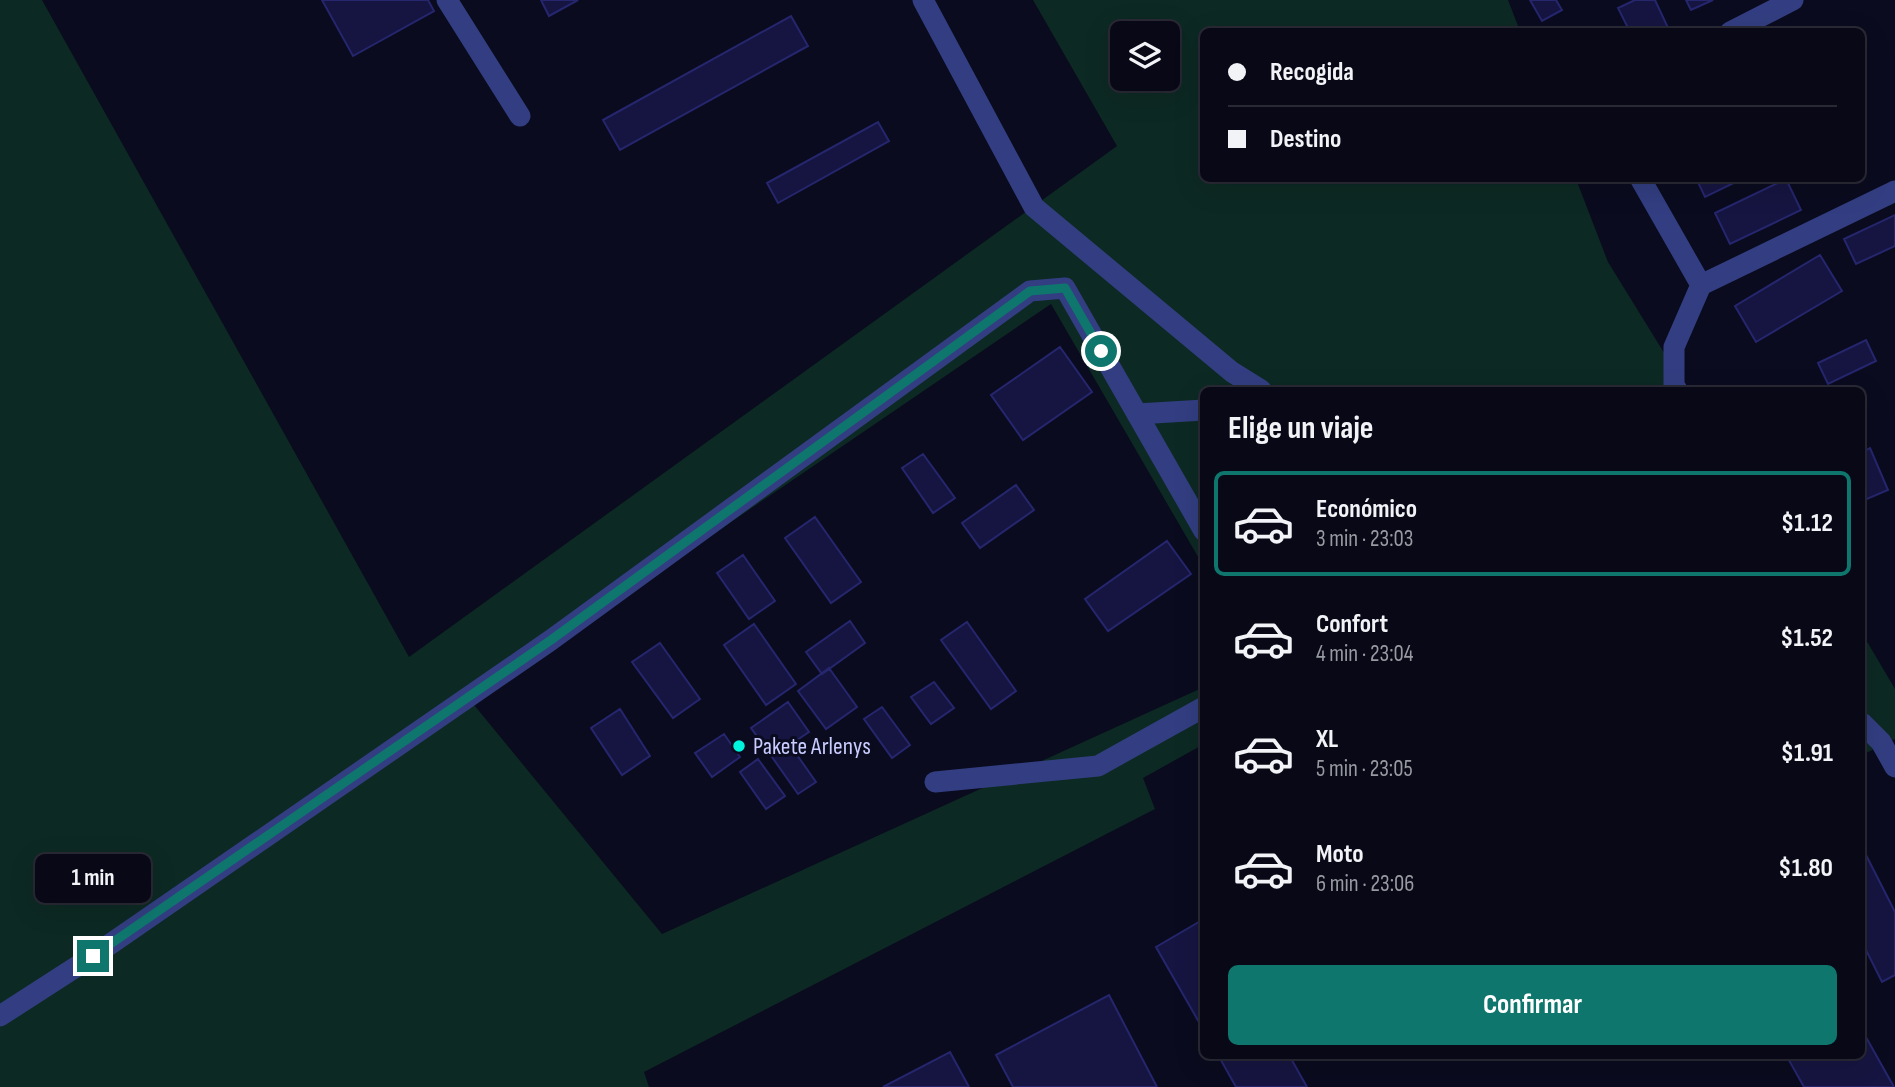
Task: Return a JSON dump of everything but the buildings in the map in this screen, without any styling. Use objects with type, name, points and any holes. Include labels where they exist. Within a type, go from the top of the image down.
[{"type":"street","points":[[447,0],[520,116]]},
{"type":"street","points":[[923,0],[1034,207],[1232,372],[1256,387]]},
{"type":"street","points":[[1738,28],[1793,0]]},
{"type":"street","points":[[1642,182],[1701,285]]},
{"type":"street","points":[[1675,387],[1674,346],[1701,285],[1895,191]]},
{"type":"street","points":[[0,1016],[93,956],[551,640],[1030,291],[1065,288],[1200,524]]},
{"type":"street","points":[[1138,414],[1200,410]]},
{"type":"street","points":[[935,782],[1098,766],[1200,709]]},
{"type":"street","points":[[1865,726],[1881,742],[1895,767]]},
{"type":"green space","points":[[0,0],[42,0],[409,657],[1117,146],[1033,0],[1508,0],[1519,28],[1200,28],[1200,182],[1577,182],[1608,262],[1685,387],[1200,387],[1200,560],[1051,304],[470,700],[662,934],[1200,689],[1200,746],[1143,778],[1155,809],[644,1072],[649,1087],[0,1087]]},
{"type":"green space","points":[[1865,638],[1895,689],[1895,739],[1865,754]]},
{"type":"place","name":"Pakete Arlenys","points":[[739,746]]},
{"type":"route","points":[[93,956],[551,640],[1030,291],[1065,288],[1101,351]]}]
